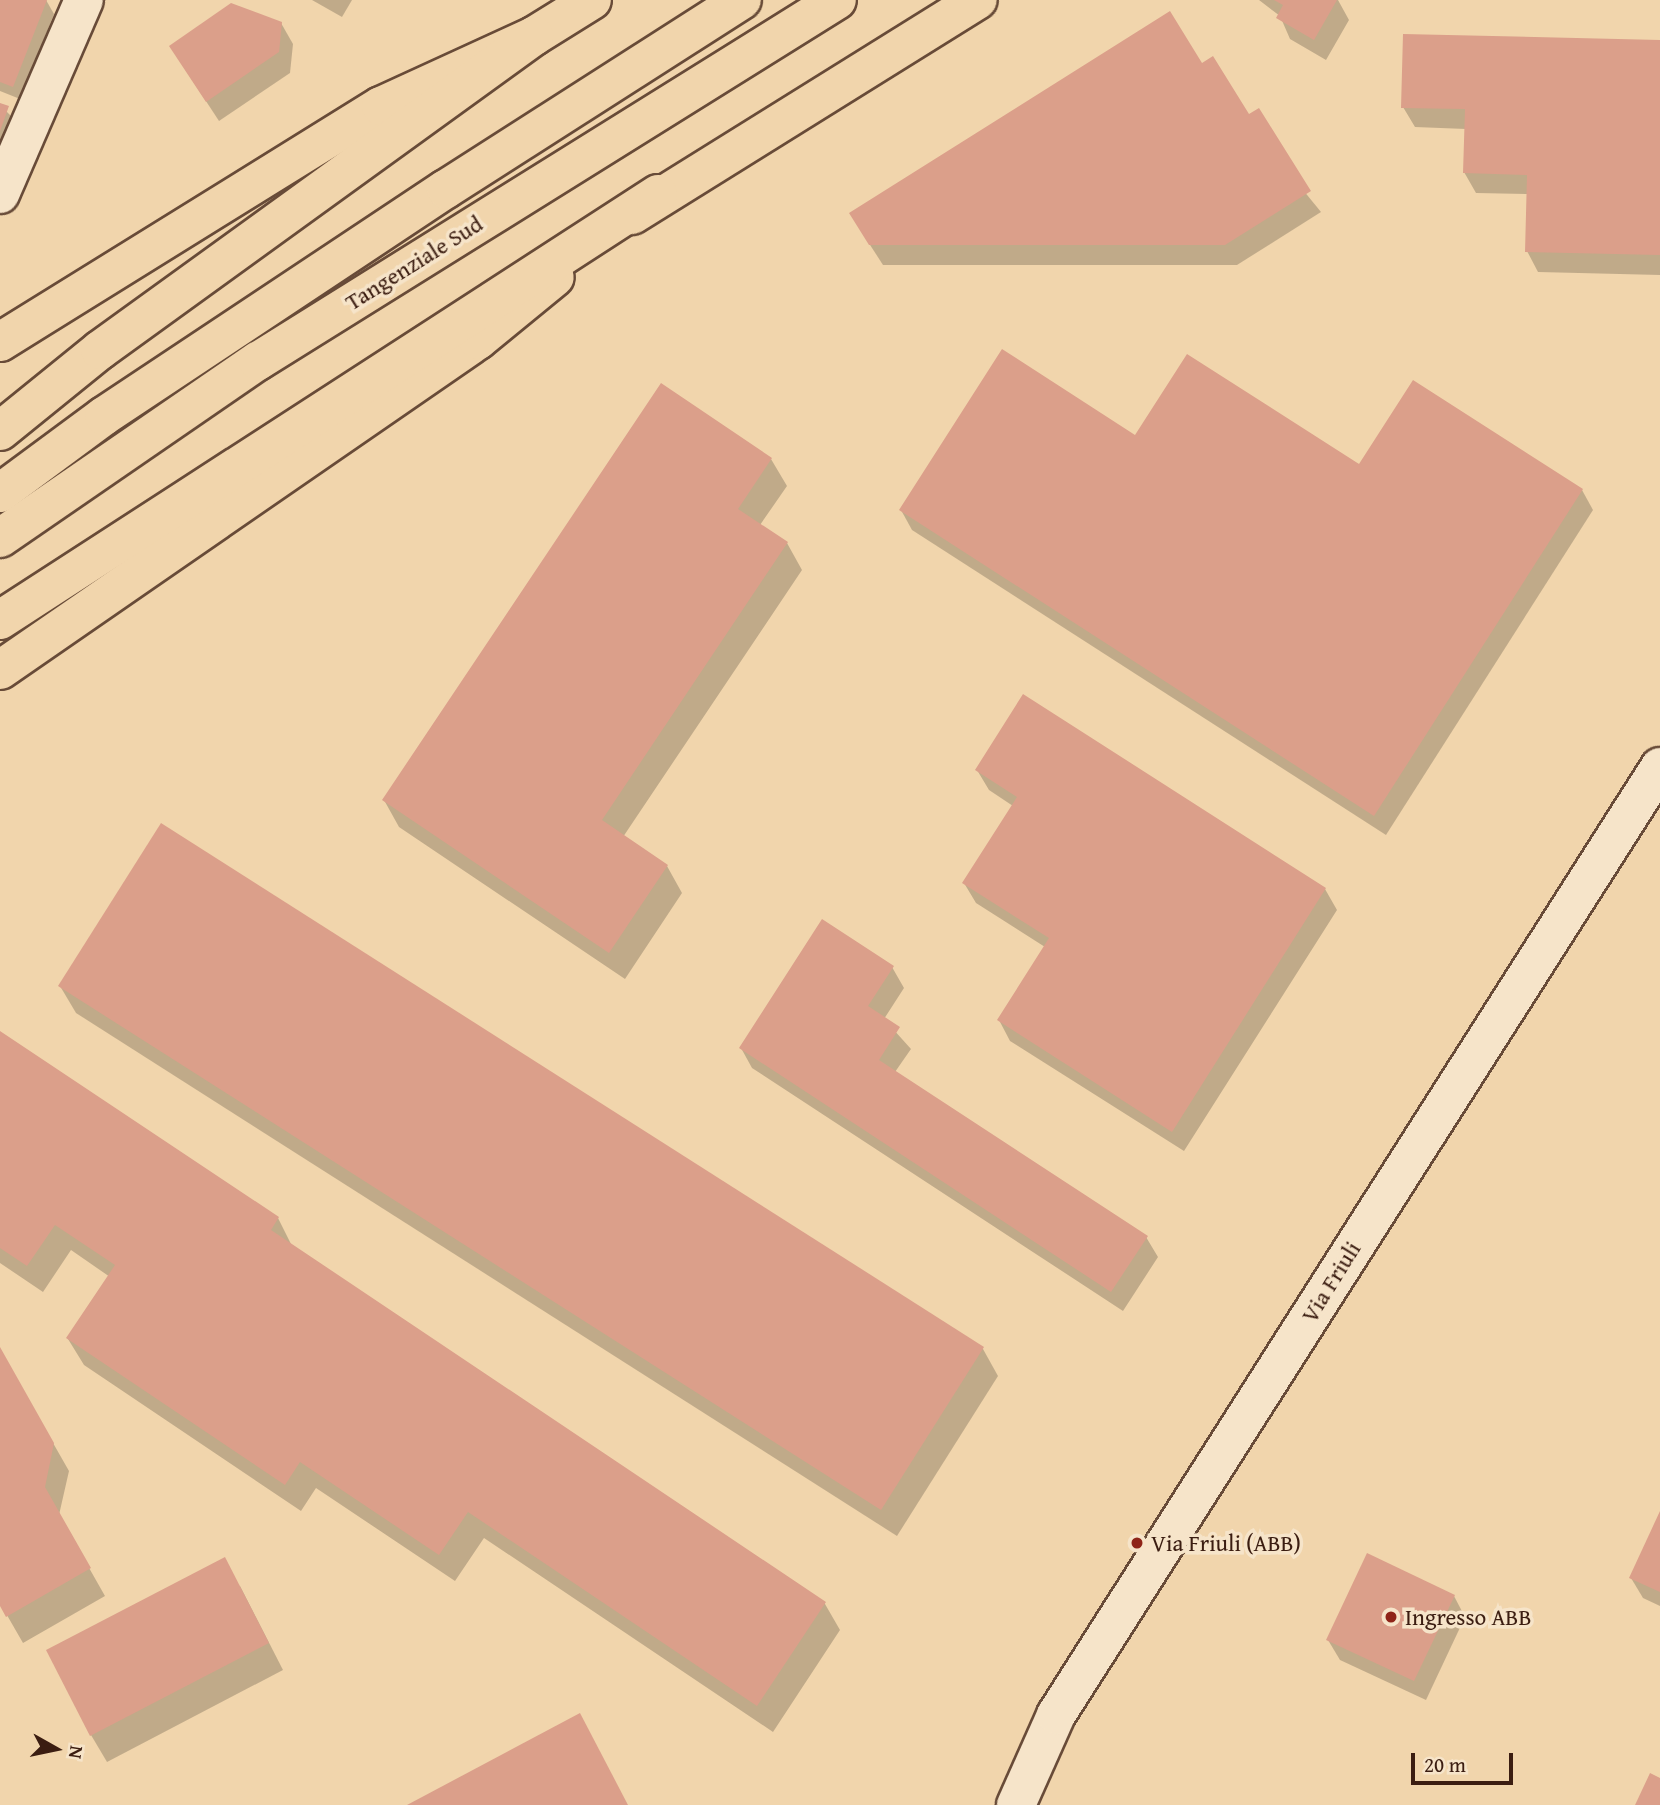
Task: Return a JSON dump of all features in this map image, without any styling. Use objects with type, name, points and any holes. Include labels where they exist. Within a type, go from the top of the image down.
[{"type":"main road","points":[[0,431],[100,350],[534,36],[592,0]]},
{"type":"main road","name":"Tangenziale Sud","points":[[0,494],[104,416],[366,242],[743,0]]},
{"type":"main road","name":"Tangenziale Sud","points":[[0,538],[258,361],[836,0]]},
{"type":"main road","points":[[0,620],[658,194],[977,0]]},
{"type":"main road","points":[[0,342],[381,106],[534,36]]},
{"type":"main road","points":[[0,670],[478,340],[658,194]]},
{"type":"street","points":[[0,194],[85,0]]},
{"type":"street","name":"Via Friuli","points":[[1016,1805],[1056,1715],[1660,766]]},
{"type":"building","points":[[0,0],[47,0],[13,87],[0,82]]},
{"type":"building","points":[[1274,0],[1337,0],[1314,40],[1276,18],[1283,5]]},
{"type":"building","points":[[231,3],[282,22],[279,52],[206,102],[169,46]]},
{"type":"building","points":[[1170,11],[1202,63],[1213,56],[1249,114],[1259,108],[1311,191],[1225,245],[869,245],[849,213]]},
{"type":"building","points":[[1403,34],[1660,40],[1660,255],[1525,252],[1527,175],[1463,173],[1465,109],[1401,108]]},
{"type":"building","points":[[0,103],[9,106],[0,131]]},
{"type":"building","points":[[1002,349],[1135,435],[1187,354],[1359,464],[1413,380],[1583,489],[1374,816],[899,510]]},
{"type":"building","points":[[661,383],[772,458],[738,509],[788,542],[602,820],[668,865],[609,953],[382,800]]},
{"type":"building","points":[[1023,694],[1326,888],[1172,1132],[997,1020],[1049,938],[962,883],[1017,797],[975,770]]},
{"type":"building","points":[[161,823],[984,1347],[881,1510],[58,986]]},
{"type":"building","points":[[822,919],[894,966],[868,1006],[900,1027],[879,1060],[1148,1236],[1111,1292],[739,1048]]},
{"type":"building","points":[[0,1031],[279,1217],[271,1230],[826,1602],[757,1706],[468,1512],[439,1555],[300,1462],[285,1485],[66,1338],[115,1265],[55,1225],[27,1266],[0,1248]]},
{"type":"building","points":[[0,1347],[54,1443],[45,1487],[91,1568],[6,1617],[0,1606]]},
{"type":"building","points":[[1660,1511],[1660,1592],[1629,1578]]},
{"type":"building","name":"Ingresso ABB","points":[[1367,1553],[1455,1595],[1414,1681],[1326,1640]]},
{"type":"building","points":[[225,1557],[269,1643],[90,1736],[46,1650]]},
{"type":"building","points":[[580,1713],[628,1805],[407,1805]]},
{"type":"building","points":[[1650,1773],[1660,1778],[1660,1805],[1635,1805]]},
{"type":"place","name":"Via Friuli (ABB)","points":[[1137,1543]]},
{"type":"place","name":"Ingresso ABB","points":[[1391,1617]]}]
